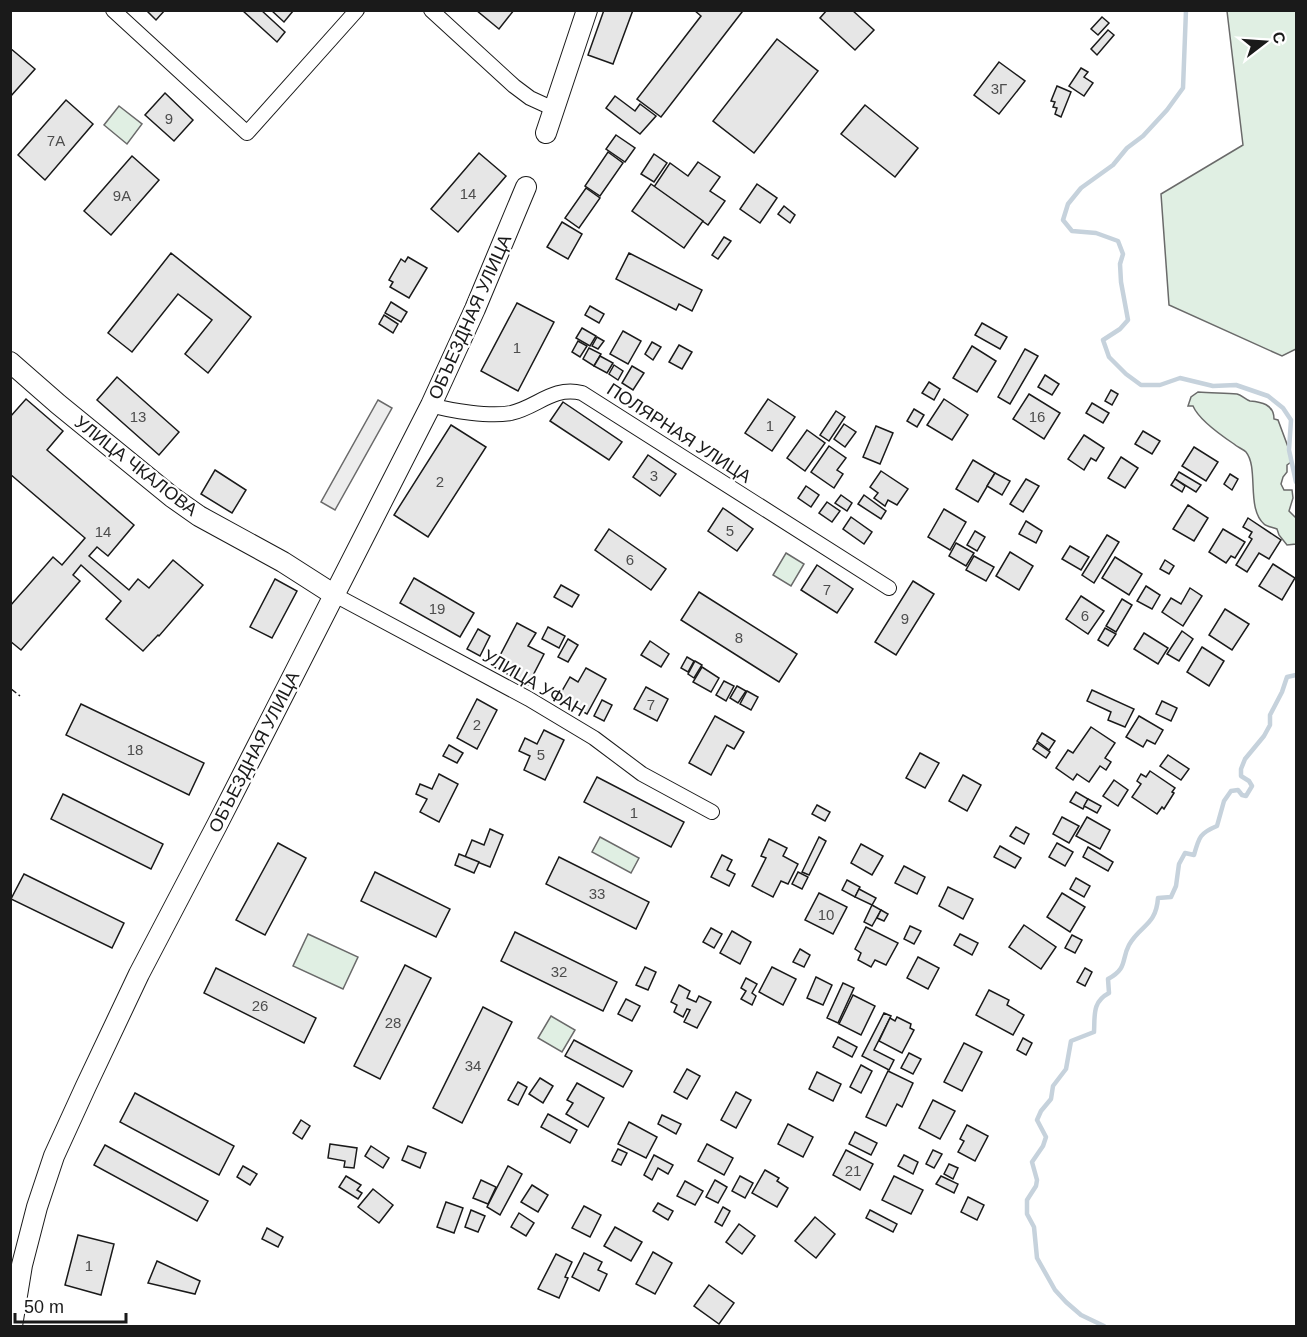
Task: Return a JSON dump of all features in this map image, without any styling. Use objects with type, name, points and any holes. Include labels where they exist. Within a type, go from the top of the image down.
[{"type":"main road","points":[[546,133],[587,10]]},
{"type":"main road","name":"ОБЪЕЗДНАЯ УЛИЦА","points":[[12,1326],[30,1231],[54,1156],[139,974],[430,405],[466,328],[526,187]]},
{"type":"main road","name":"УЛИЦА ЧКАЛОВА","points":[[12,367],[172,497],[199,516],[283,562],[333,594]]},
{"type":"street","points":[[113,10],[247,133],[357,10]]},
{"type":"street","points":[[431,10],[514,86],[530,98],[554,109]]},
{"type":"street","name":"ПОЛЯРНАЯ УЛИЦА","points":[[430,405],[455,411],[510,413],[558,392],[570,390],[582,393],[889,588]]},
{"type":"street","name":"УЛИЦА УФАН","points":[[333,594],[529,699],[594,738],[642,774],[712,812]]},
{"type":"green space","points":[[1227,11],[1296,11],[1296,349],[1282,356],[1169,305],[1161,194],[1243,145]]},
{"type":"green space","points":[[119,106],[142,124],[127,144],[104,125]]},
{"type":"green space","points":[[1198,392],[1237,394],[1266,405],[1272,410],[1291,455],[1291,462],[1287,465],[1287,472],[1281,484],[1284,490],[1292,490],[1293,498],[1289,511],[1296,518],[1296,544],[1287,545],[1277,529],[1265,525],[1259,517],[1255,508],[1250,459],[1245,451],[1205,422],[1193,406],[1188,406],[1191,397]]},
{"type":"green space","points":[[786,553],[804,564],[791,586],[773,575]]},
{"type":"green space","points":[[600,837],[639,858],[631,873],[592,852]]},
{"type":"green space","points":[[308,934],[358,957],[343,989],[293,966]]},
{"type":"green space","points":[[551,1016],[575,1030],[562,1052],[538,1038]]},
{"type":"shaded area","points":[[378,400],[392,408],[335,510],[321,502]]},
{"type":"building","points":[[146,10],[165,10],[156,20]]},
{"type":"building","points":[[242,10],[261,10],[285,32],[277,42]]},
{"type":"building","points":[[271,10],[292,10],[293,11],[284,22]]},
{"type":"building","points":[[476,10],[514,10],[499,29]]},
{"type":"building","points":[[604,10],[633,10],[613,64],[588,55]]},
{"type":"building","points":[[694,10],[740,10],[742,12],[661,117],[637,99],[701,16]]},
{"type":"building","points":[[827,10],[852,10],[874,30],[855,50],[820,18]]},
{"type":"building","points":[[1102,17],[1109,23],[1098,35],[1091,29]]},
{"type":"building","points":[[1108,30],[1114,35],[1097,55],[1091,49]]},
{"type":"building","points":[[777,39],[818,71],[754,153],[713,121]]},
{"type":"building","points":[[10,48],[35,69],[10,97]]},
{"type":"building","points":[[999,62],[1025,81],[999,114],[974,95]]},
{"type":"building","points":[[1081,68],[1088,72],[1084,77],[1093,83],[1084,96],[1069,86]]},
{"type":"building","points":[[1057,86],[1071,92],[1061,117],[1055,114],[1057,108],[1053,107],[1055,102],[1051,101]]},
{"type":"building","points":[[165,93],[193,120],[174,141],[145,115]]},
{"type":"building","points":[[615,96],[635,111],[640,104],[656,116],[640,134],[606,108]]},
{"type":"building","points":[[66,100],[93,124],[45,180],[18,155]]},
{"type":"building","points":[[865,105],[918,148],[895,177],[841,134]]},
{"type":"building","points":[[616,135],[635,148],[625,162],[606,149]]},
{"type":"building","points":[[608,152],[623,163],[600,196],[585,186]]},
{"type":"building","points":[[479,153],[506,176],[458,232],[431,209]]},
{"type":"building","points":[[654,154],[667,163],[654,182],[641,174]]},
{"type":"building","points":[[132,156],[159,180],[111,235],[84,211]]},
{"type":"building","points":[[698,162],[720,177],[710,191],[725,201],[708,225],[654,187],[670,163],[688,176]]},
{"type":"building","points":[[651,184],[703,221],[684,248],[632,211]]},
{"type":"building","points":[[757,184],[777,198],[760,223],[740,209]]},
{"type":"building","points":[[586,188],[600,198],[579,228],[565,218]]},
{"type":"building","points":[[784,206],[795,215],[790,223],[778,214]]},
{"type":"building","points":[[562,222],[582,234],[568,259],[547,247]]},
{"type":"building","points":[[724,237],[731,241],[718,259],[712,255]]},
{"type":"building","points":[[171,253],[251,317],[208,373],[185,354],[212,320],[178,294],[132,352],[108,333]]},
{"type":"building","points":[[629,253],[702,290],[692,311],[679,304],[676,310],[616,279]]},
{"type":"building","points":[[408,257],[427,268],[409,298],[390,287],[393,282],[389,280],[401,259],[405,262]]},
{"type":"building","points":[[391,302],[407,312],[401,322],[385,313]]},
{"type":"building","points":[[517,303],[554,322],[518,391],[481,371]]},
{"type":"building","points":[[590,306],[604,314],[599,323],[585,315]]},
{"type":"building","points":[[384,315],[398,324],[393,333],[379,324]]},
{"type":"building","points":[[982,323],[1007,337],[1000,349],[975,335]]},
{"type":"building","points":[[582,328],[596,336],[590,346],[576,338]]},
{"type":"building","points":[[623,331],[641,341],[628,364],[610,354]]},
{"type":"building","points":[[597,337],[604,341],[598,349],[592,346]]},
{"type":"building","points":[[578,341],[587,346],[580,357],[572,352]]},
{"type":"building","points":[[652,342],[661,347],[653,360],[645,354]]},
{"type":"building","points":[[679,345],[692,352],[682,369],[669,362]]},
{"type":"building","points":[[972,346],[996,361],[977,392],[953,378]]},
{"type":"building","points":[[589,348],[601,354],[594,366],[583,359]]},
{"type":"building","points":[[1025,349],[1038,356],[1010,404],[998,397]]},
{"type":"building","points":[[600,356],[613,363],[607,373],[594,366]]},
{"type":"building","points":[[614,365],[623,371],[618,380],[609,374]]},
{"type":"building","points":[[632,366],[644,373],[633,390],[622,383]]},
{"type":"building","points":[[1045,375],[1059,384],[1052,395],[1038,387]]},
{"type":"building","points":[[117,377],[179,432],[159,455],[97,400]]},
{"type":"building","points":[[929,382],[940,389],[934,400],[922,393]]},
{"type":"building","points":[[1111,390],[1118,394],[1112,405],[1105,401]]},
{"type":"building","points":[[1029,394],[1060,413],[1044,439],[1013,419]]},
{"type":"building","points":[[26,399],[63,431],[47,450],[134,525],[108,556],[97,547],[89,556],[129,590],[138,579],[149,588],[173,560],[203,585],[143,651],[106,619],[121,601],[81,565],[73,575],[80,581],[21,650],[10,641],[10,606],[53,557],[62,565],[85,538],[10,474],[10,417]]},
{"type":"building","points":[[768,399],[795,417],[772,451],[745,433]]},
{"type":"building","points":[[944,399],[968,415],[952,440],[927,425]]},
{"type":"building","points":[[563,402],[622,442],[609,460],[550,421]]},
{"type":"building","points":[[1092,403],[1109,413],[1103,423],[1086,413]]},
{"type":"building","points":[[914,409],[924,415],[917,427],[907,421]]},
{"type":"building","points":[[836,411],[845,417],[829,441],[820,435]]},
{"type":"building","points":[[844,424],[856,432],[845,447],[834,439]]},
{"type":"building","points":[[451,425],[486,447],[428,537],[394,515]]},
{"type":"building","points":[[876,426],[893,433],[880,464],[863,457]]},
{"type":"building","points":[[807,430],[825,443],[805,471],[787,458]]},
{"type":"building","points":[[1143,431],[1160,441],[1152,454],[1135,444]]},
{"type":"building","points":[[1084,435],[1104,448],[1096,461],[1091,458],[1084,470],[1068,459]]},
{"type":"building","points":[[829,446],[846,458],[837,470],[843,474],[834,488],[811,472]]},
{"type":"building","points":[[1194,447],[1218,462],[1206,481],[1182,466]]},
{"type":"building","points":[[648,455],[676,474],[660,496],[633,477]]},
{"type":"building","points":[[1121,457],[1138,468],[1125,488],[1108,478]]},
{"type":"building","points":[[973,460],[995,473],[978,502],[956,489]]},
{"type":"building","points":[[215,470],[246,490],[232,513],[201,494]]},
{"type":"building","points":[[881,471],[908,489],[897,505],[888,500],[885,506],[874,498],[878,493],[870,487]]},
{"type":"building","points":[[1179,472],[1201,485],[1196,492],[1175,479]]},
{"type":"building","points":[[995,473],[1010,481],[1002,495],[987,486]]},
{"type":"building","points":[[1230,474],[1238,479],[1232,490],[1224,484]]},
{"type":"building","points":[[1026,479],[1039,486],[1023,512],[1010,504]]},
{"type":"building","points":[[1175,479],[1185,486],[1182,492],[1171,485]]},
{"type":"building","points":[[806,486],[819,495],[811,507],[798,498]]},
{"type":"building","points":[[841,495],[852,503],[847,511],[835,503]]},
{"type":"building","points":[[864,495],[886,511],[881,519],[858,504]]},
{"type":"building","points":[[827,502],[840,511],[832,522],[819,513]]},
{"type":"building","points":[[1188,505],[1208,518],[1194,541],[1173,529]]},
{"type":"building","points":[[723,508],[753,529],[737,551],[708,531]]},
{"type":"building","points":[[944,509],[966,522],[950,550],[928,537]]},
{"type":"building","points":[[851,517],[872,532],[864,544],[843,529]]},
{"type":"building","points":[[1248,518],[1281,540],[1269,559],[1259,553],[1247,572],[1236,565],[1252,539],[1249,537],[1252,532],[1243,527]]},
{"type":"building","points":[[1026,521],[1042,531],[1036,543],[1019,534]]},
{"type":"building","points":[[609,529],[666,569],[651,590],[595,550]]},
{"type":"building","points":[[1223,529],[1245,542],[1235,558],[1231,556],[1226,563],[1209,552]]},
{"type":"building","points":[[975,531],[985,537],[977,551],[967,545]]},
{"type":"building","points":[[1107,535],[1119,542],[1094,583],[1082,575]]},
{"type":"building","points":[[956,543],[974,553],[966,566],[949,556]]},
{"type":"building","points":[[1070,546],[1089,557],[1081,570],[1062,559]]},
{"type":"building","points":[[1010,552],[1033,566],[1019,590],[996,576]]},
{"type":"building","points":[[974,556],[994,567],[986,581],[966,570]]},
{"type":"building","points":[[1115,557],[1142,574],[1129,595],[1102,578]]},
{"type":"building","points":[[1165,560],[1174,566],[1169,574],[1160,569]]},
{"type":"building","points":[[1273,564],[1295,578],[1282,600],[1259,586]]},
{"type":"building","points":[[817,565],[853,589],[837,613],[801,590]]},
{"type":"building","points":[[414,578],[474,613],[460,637],[400,603]]},
{"type":"building","points":[[275,579],[297,591],[272,638],[250,627]]},
{"type":"building","points":[[913,581],[934,594],[896,655],[875,642]]},
{"type":"building","points":[[561,585],[579,595],[572,607],[554,597]]},
{"type":"building","points":[[1146,586],[1160,595],[1152,609],[1137,601]]},
{"type":"building","points":[[1190,588],[1202,596],[1183,626],[1162,612],[1171,598],[1181,604]]},
{"type":"building","points":[[699,592],[797,654],[779,682],[681,620]]},
{"type":"building","points":[[1081,596],[1104,611],[1088,634],[1066,619]]},
{"type":"building","points":[[1122,599],[1132,605],[1116,632],[1106,626]]},
{"type":"building","points":[[1225,609],[1249,624],[1232,650],[1209,635]]},
{"type":"building","points":[[517,623],[536,633],[528,646],[544,654],[528,685],[494,667]]},
{"type":"building","points":[[548,627],[565,636],[559,648],[542,639]]},
{"type":"building","points":[[1105,628],[1116,634],[1108,646],[1098,640]]},
{"type":"building","points":[[478,629],[490,636],[480,656],[467,649]]},
{"type":"building","points":[[1182,631],[1193,639],[1179,661],[1167,654]]},
{"type":"building","points":[[1144,633],[1168,648],[1158,664],[1134,649]]},
{"type":"building","points":[[568,639],[578,645],[568,662],[558,657]]},
{"type":"building","points":[[650,641],[669,654],[661,667],[641,655]]},
{"type":"building","points":[[1202,647],[1224,661],[1209,686],[1187,672]]},
{"type":"building","points":[[687,657],[694,661],[688,672],[681,668]]},
{"type":"building","points":[[695,661],[702,665],[694,678],[688,674]]},
{"type":"building","points":[[702,667],[719,678],[711,692],[693,682]]},
{"type":"building","points":[[586,668],[606,679],[587,714],[558,698],[570,677],[578,682]]},
{"type":"building","points":[[724,681],[734,686],[726,701],[716,695]]},
{"type":"building","points":[[737,686],[746,691],[738,703],[730,698]]},
{"type":"building","points":[[646,687],[668,699],[657,721],[634,709]]},
{"type":"building","points":[[1092,690],[1134,709],[1125,727],[1108,720],[1111,712],[1087,701]]},
{"type":"building","points":[[747,691],[758,697],[751,710],[740,704]]},
{"type":"building","points":[[477,699],[497,710],[477,749],[457,738]]},
{"type":"building","points":[[602,700],[612,705],[604,721],[594,716]]},
{"type":"building","points":[[1162,701],[1177,708],[1171,721],[1156,714]]},
{"type":"building","points":[[81,704],[204,763],[189,795],[66,735]]},
{"type":"building","points":[[715,716],[744,732],[734,749],[727,745],[711,775],[689,763]]},
{"type":"building","points":[[1139,716],[1163,730],[1155,744],[1147,740],[1143,747],[1126,737]]},
{"type":"building","points":[[1091,727],[1115,743],[1105,758],[1111,762],[1106,770],[1100,766],[1089,782],[1077,774],[1073,780],[1056,768],[1068,750],[1073,753]]},
{"type":"building","points":[[544,730],[564,740],[545,780],[524,770],[530,756],[519,751],[525,738],[537,744]]},
{"type":"building","points":[[1042,733],[1055,741],[1049,750],[1037,741]]},
{"type":"building","points":[[1037,743],[1050,752],[1046,758],[1033,749]]},
{"type":"building","points":[[449,745],[463,753],[457,763],[443,756]]},
{"type":"building","points":[[920,753],[939,763],[925,788],[906,778]]},
{"type":"building","points":[[1168,755],[1189,769],[1181,780],[1160,766]]},
{"type":"building","points":[[1150,771],[1175,788],[1164,809],[1162,807],[1157,814],[1132,797],[1141,784],[1137,781],[1141,774],[1146,777]]},
{"type":"building","points":[[439,774],[458,784],[439,822],[420,812],[427,799],[416,794],[420,784],[432,789]]},
{"type":"building","points":[[963,775],[981,785],[967,811],[949,801]]},
{"type":"building","points":[[597,777],[684,822],[671,847],[584,802]]},
{"type":"building","points":[[1114,780],[1128,790],[1118,806],[1103,796]]},
{"type":"building","points":[[1076,792],[1088,799],[1083,809],[1070,802]]},
{"type":"building","points":[[63,794],[163,844],[151,869],[51,819]]},
{"type":"building","points":[[1088,799],[1101,806],[1097,813],[1084,806]]},
{"type":"building","points":[[817,805],[830,812],[825,821],[812,814]]},
{"type":"building","points":[[1062,817],[1079,826],[1069,843],[1053,834]]},
{"type":"building","points":[[1087,817],[1110,830],[1100,849],[1076,836]]},
{"type":"building","points":[[1016,827],[1029,834],[1024,844],[1010,836]]},
{"type":"building","points":[[490,829],[503,835],[490,867],[465,857],[472,840],[484,845]]},
{"type":"building","points":[[819,837],[826,841],[809,875],[802,872]]},
{"type":"building","points":[[769,839],[787,848],[783,856],[798,864],[788,884],[781,881],[773,897],[752,886],[766,858],[761,856]]},
{"type":"building","points":[[278,843],[306,858],[265,935],[236,920]]},
{"type":"building","points":[[1057,843],[1073,852],[1065,866],[1049,857]]},
{"type":"building","points":[[861,844],[883,856],[872,875],[851,863]]},
{"type":"building","points":[[1000,846],[1021,858],[1015,868],[994,857]]},
{"type":"building","points":[[1088,847],[1113,862],[1108,871],[1083,857]]},
{"type":"building","points":[[459,854],[479,862],[474,873],[455,865]]},
{"type":"building","points":[[722,855],[732,860],[727,870],[735,874],[729,886],[711,877]]},
{"type":"building","points":[[559,857],[649,902],[636,929],[546,884]]},
{"type":"building","points":[[904,866],[925,877],[917,894],[895,883]]},
{"type":"building","points":[[375,872],[450,909],[436,937],[361,901]]},
{"type":"building","points":[[798,872],[808,877],[802,889],[792,884]]},
{"type":"building","points":[[24,874],[124,923],[112,948],[11,899]]},
{"type":"building","points":[[1076,878],[1090,886],[1084,897],[1070,889]]},
{"type":"building","points":[[847,880],[860,887],[855,897],[842,890]]},
{"type":"building","points":[[948,887],[973,899],[963,919],[939,906]]},
{"type":"building","points":[[859,889],[876,898],[872,905],[855,897]]},
{"type":"building","points":[[819,893],[847,907],[833,934],[805,920]]},
{"type":"building","points":[[1062,893],[1085,907],[1070,932],[1047,917]]},
{"type":"building","points":[[872,905],[881,910],[872,926],[864,922]]},
{"type":"building","points":[[881,910],[888,914],[884,921],[877,918]]},
{"type":"building","points":[[1024,925],[1056,947],[1041,969],[1009,947]]},
{"type":"building","points":[[910,926],[921,931],[914,944],[904,939]]},
{"type":"building","points":[[866,927],[898,943],[886,965],[875,960],[871,967],[858,960],[861,953],[855,949]]},
{"type":"building","points":[[711,928],[722,934],[714,948],[703,942]]},
{"type":"building","points":[[732,931],[751,942],[740,964],[720,953]]},
{"type":"building","points":[[515,932],[617,982],[603,1011],[501,961]]},
{"type":"building","points":[[960,934],[978,943],[972,955],[954,945]]},
{"type":"building","points":[[1072,935],[1082,940],[1075,953],[1065,948]]},
{"type":"building","points":[[800,949],[810,955],[804,967],[793,962]]},
{"type":"building","points":[[918,957],[939,968],[928,989],[907,978]]},
{"type":"building","points":[[405,965],[431,978],[380,1079],[354,1066]]},
{"type":"building","points":[[645,967],[656,972],[648,990],[636,985]]},
{"type":"building","points":[[772,967],[796,979],[783,1005],[759,992]]},
{"type":"building","points":[[216,968],[316,1018],[304,1043],[204,993]]},
{"type":"building","points":[[1085,968],[1092,972],[1085,986],[1077,982]]},
{"type":"building","points":[[816,977],[832,985],[823,1005],[807,998]]},
{"type":"building","points":[[746,978],[757,984],[752,993],[756,996],[752,1005],[741,999],[746,991],[741,988]]},
{"type":"building","points":[[843,983],[854,988],[838,1023],[827,1018]]},
{"type":"building","points":[[679,985],[690,991],[687,998],[696,1002],[699,996],[711,1002],[697,1028],[684,1022],[690,1010],[687,1009],[683,1017],[674,1012],[677,1005],[671,1002]]},
{"type":"building","points":[[989,990],[1009,1000],[1007,1005],[1024,1015],[1013,1035],[976,1015]]},
{"type":"building","points":[[853,995],[875,1006],[861,1035],[839,1024]]},
{"type":"building","points":[[626,999],[640,1006],[632,1021],[618,1014]]},
{"type":"building","points":[[483,1007],[512,1022],[462,1123],[433,1108]]},
{"type":"building","points":[[884,1013],[891,1016],[874,1050],[894,1060],[889,1070],[862,1056]]},
{"type":"building","points":[[897,1017],[911,1024],[910,1028],[914,1030],[902,1053],[879,1041],[890,1018],[895,1021]]},
{"type":"building","points":[[838,1037],[857,1047],[852,1057],[833,1047]]},
{"type":"building","points":[[1023,1038],[1032,1043],[1026,1055],[1017,1050]]},
{"type":"building","points":[[574,1040],[632,1071],[623,1087],[565,1056]]},
{"type":"building","points":[[964,1043],[982,1052],[962,1091],[944,1082]]},
{"type":"building","points":[[909,1053],[921,1059],[913,1074],[901,1068]]},
{"type":"building","points":[[861,1065],[872,1071],[861,1093],[850,1087]]},
{"type":"building","points":[[687,1069],[700,1076],[687,1099],[674,1092]]},
{"type":"building","points":[[888,1071],[913,1083],[902,1107],[897,1104],[886,1126],[866,1117]]},
{"type":"building","points":[[817,1072],[841,1084],[833,1101],[809,1089]]},
{"type":"building","points":[[540,1078],[553,1086],[543,1103],[529,1094]]},
{"type":"building","points":[[518,1082],[527,1087],[518,1105],[508,1100]]},
{"type":"building","points":[[577,1083],[604,1098],[588,1127],[566,1114],[573,1103],[567,1100]]},
{"type":"building","points":[[736,1092],[751,1100],[736,1128],[721,1120]]},
{"type":"building","points":[[135,1093],[234,1146],[219,1175],[120,1122]]},
{"type":"building","points":[[933,1100],[955,1111],[940,1139],[919,1128]]},
{"type":"building","points":[[548,1114],[577,1130],[570,1143],[541,1127]]},
{"type":"building","points":[[662,1115],[681,1124],[676,1134],[658,1124]]},
{"type":"building","points":[[301,1120],[310,1126],[302,1139],[293,1133]]},
{"type":"building","points":[[629,1122],[657,1137],[646,1158],[618,1144]]},
{"type":"building","points":[[788,1124],[813,1137],[803,1157],[778,1144]]},
{"type":"building","points":[[967,1125],[988,1136],[975,1161],[958,1152],[964,1141],[960,1139]]},
{"type":"building","points":[[855,1132],[877,1143],[871,1155],[849,1144]]},
{"type":"building","points":[[330,1144],[357,1148],[354,1168],[344,1167],[345,1161],[328,1158]]},
{"type":"building","points":[[707,1144],[733,1158],[724,1175],[698,1161]]},
{"type":"building","points":[[105,1145],[208,1201],[197,1221],[94,1165]]},
{"type":"building","points":[[371,1146],[389,1158],[383,1168],[365,1156]]},
{"type":"building","points":[[408,1146],[426,1153],[420,1168],[402,1160]]},
{"type":"building","points":[[618,1149],[627,1153],[621,1165],[612,1161]]},
{"type":"building","points":[[846,1150],[873,1164],[860,1190],[833,1175]]},
{"type":"building","points":[[933,1150],[942,1154],[934,1168],[926,1164]]},
{"type":"building","points":[[654,1155],[673,1165],[668,1174],[658,1168],[652,1180],[644,1175]]},
{"type":"building","points":[[904,1155],[918,1162],[913,1174],[898,1166]]},
{"type":"building","points":[[949,1164],[958,1168],[953,1179],[944,1174]]},
{"type":"building","points":[[243,1166],[257,1174],[250,1185],[237,1177]]},
{"type":"building","points":[[508,1166],[522,1174],[500,1215],[487,1207]]},
{"type":"building","points":[[765,1170],[779,1178],[777,1181],[788,1188],[777,1207],[752,1193]]},
{"type":"building","points":[[346,1176],[361,1185],[357,1190],[362,1193],[358,1199],[339,1187]]},
{"type":"building","points":[[740,1176],[753,1183],[745,1198],[732,1191]]},
{"type":"building","points":[[894,1176],[923,1190],[911,1214],[882,1200]]},
{"type":"building","points":[[941,1176],[958,1184],[954,1193],[936,1184]]},
{"type":"building","points":[[481,1180],[496,1187],[488,1204],[473,1198]]},
{"type":"building","points":[[715,1180],[727,1187],[718,1203],[706,1197]]},
{"type":"building","points":[[685,1181],[703,1191],[695,1205],[677,1196]]},
{"type":"building","points":[[532,1185],[548,1195],[538,1212],[521,1202]]},
{"type":"building","points":[[373,1189],[393,1205],[379,1223],[358,1207]]},
{"type":"building","points":[[968,1197],[984,1205],[977,1220],[961,1212]]},
{"type":"building","points":[[446,1202],[463,1208],[454,1233],[437,1227]]},
{"type":"building","points":[[658,1203],[673,1211],[668,1220],[653,1211]]},
{"type":"building","points":[[584,1206],[601,1215],[590,1237],[572,1228]]},
{"type":"building","points":[[723,1207],[730,1211],[722,1226],[715,1222]]},
{"type":"building","points":[[471,1210],[485,1216],[478,1232],[465,1227]]},
{"type":"building","points":[[870,1210],[897,1224],[893,1232],[866,1218]]},
{"type":"building","points":[[519,1213],[534,1223],[526,1236],[511,1227]]},
{"type":"building","points":[[815,1217],[835,1234],[816,1258],[795,1241]]},
{"type":"building","points":[[739,1224],[755,1236],[742,1254],[726,1242]]},
{"type":"building","points":[[615,1227],[642,1242],[631,1261],[604,1246]]},
{"type":"building","points":[[267,1228],[283,1237],[278,1247],[262,1239]]},
{"type":"building","points":[[78,1235],[114,1244],[101,1295],[65,1285]]},
{"type":"building","points":[[653,1252],[672,1263],[655,1294],[636,1284]]},
{"type":"building","points":[[584,1253],[602,1262],[598,1270],[607,1274],[599,1291],[572,1277]]},
{"type":"building","points":[[556,1254],[572,1262],[559,1298],[538,1289]]},
{"type":"building","points":[[157,1261],[200,1281],[195,1294],[148,1283]]},
{"type":"building","points":[[709,1285],[734,1303],[719,1324],[694,1306]]},
{"type":"waterway","points":[[1186,10],[1183,88],[1143,136],[1127,148],[1113,165],[1081,188],[1068,204],[1063,220],[1072,231],[1096,233],[1118,241],[1123,254],[1120,264],[1121,282],[1128,320],[1120,329],[1103,340],[1109,357],[1141,385],[1160,385],[1180,378],[1213,386],[1236,385],[1268,396],[1283,408],[1291,420],[1289,450],[1296,482]]},
{"type":"waterway","points":[[1104,1326],[1081,1315],[1066,1302],[1055,1290],[1037,1258],[1034,1227],[1027,1214],[1027,1200],[1037,1180],[1032,1162],[1046,1137],[1037,1120],[1051,1099],[1053,1086],[1066,1069],[1071,1041],[1094,1032],[1097,1005],[1109,993],[1108,979],[1119,971],[1133,938],[1151,920],[1158,898],[1171,897],[1176,886],[1179,864],[1185,853],[1194,855],[1201,836],[1217,826],[1224,801],[1231,791],[1238,790],[1246,796],[1252,786],[1241,776],[1241,769],[1245,759],[1270,725],[1270,715],[1287,677],[1296,675]]},
{"type":"fence","points":[[10,688],[20,696]]}]
